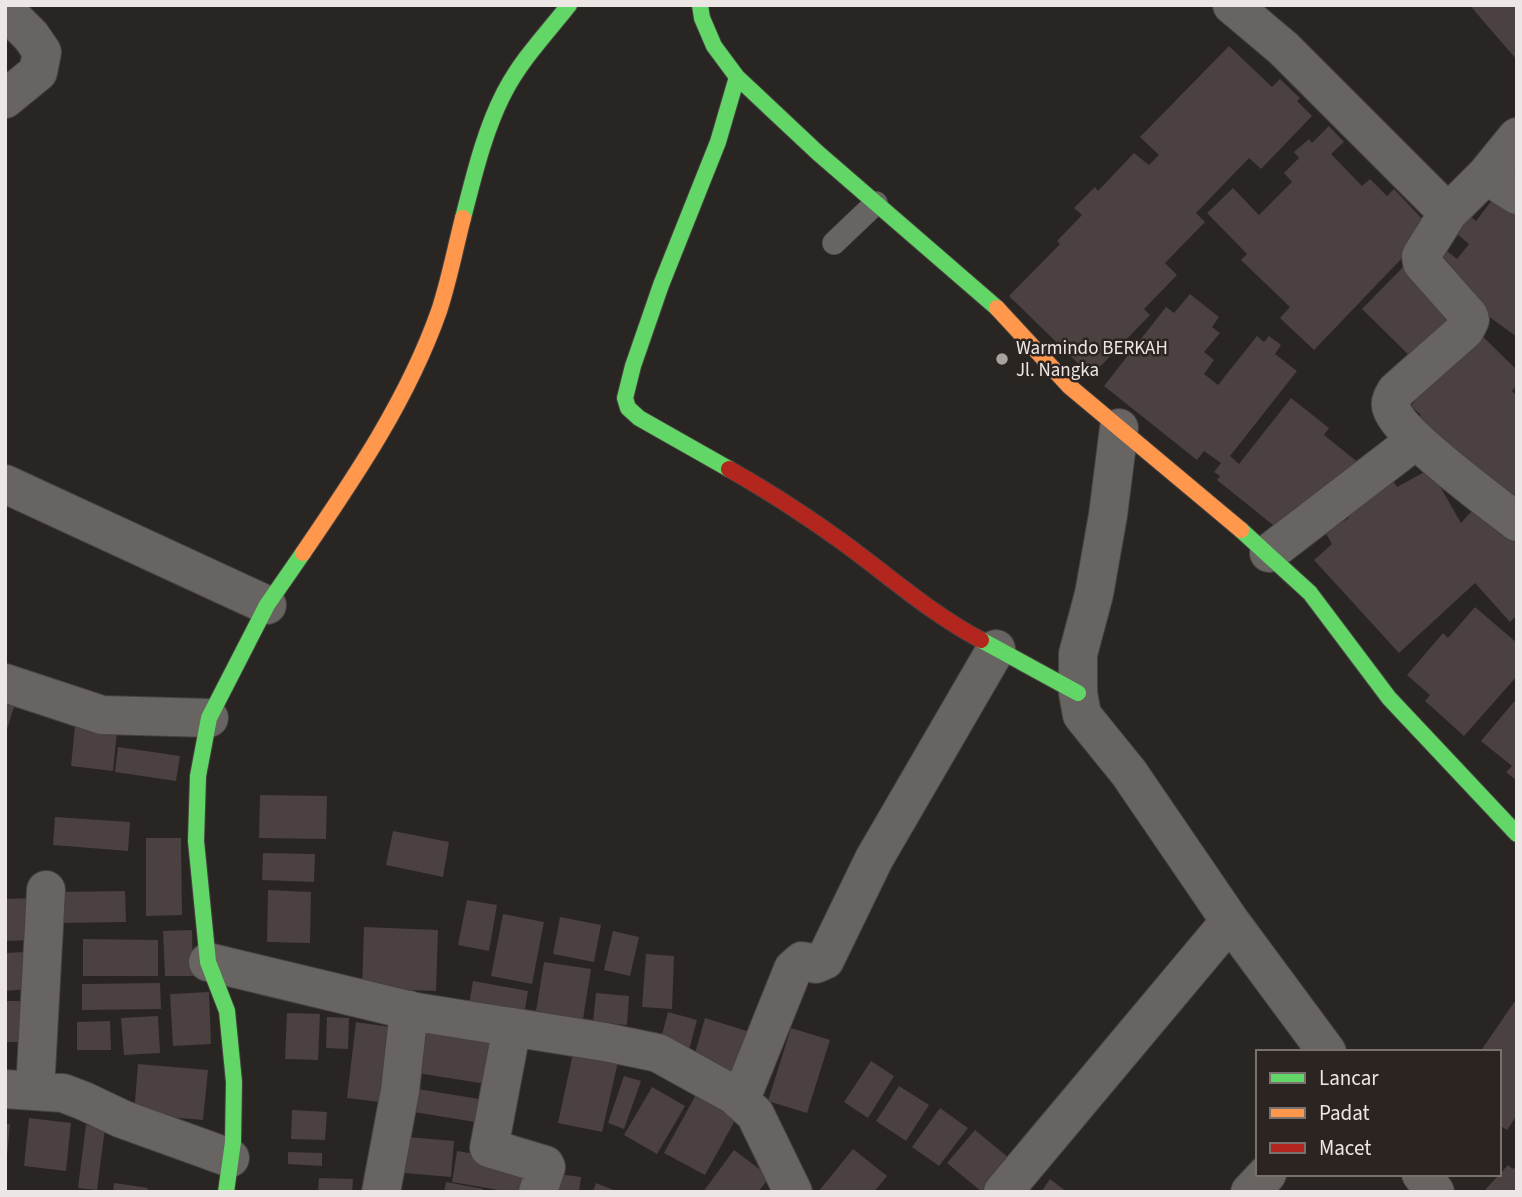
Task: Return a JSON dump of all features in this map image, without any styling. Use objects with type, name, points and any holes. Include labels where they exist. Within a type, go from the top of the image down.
[{"type":"street","points":[[46,890],[20,1090],[63,1093],[84,1101],[228,1175],[233,1142],[234,1082],[227,1011],[208,962],[196,841],[198,776],[209,718],[267,605],[336,505],[398,405],[439,311],[482,147],[504,92],[529,55],[569,5]]},
{"type":"street","points":[[700,5],[702,18],[714,46],[737,77],[818,153],[998,309],[1069,386],[1269,553],[1310,593],[1390,698],[1517,834]]},
{"type":"street","points":[[1232,5],[1283,48],[1448,214]]},
{"type":"street","points":[[5,10],[31,36],[42,52],[38,72],[5,99]]},
{"type":"street","points":[[737,77],[719,142],[661,285],[633,366],[626,391],[628,408],[639,418],[774,494],[947,622],[1078,693]]},
{"type":"street","points":[[1517,136],[1501,185],[1448,214],[1424,249],[1421,259],[1470,320],[1465,330],[1396,391],[1391,407],[1416,440],[1517,522]]},
{"type":"street","points":[[1119,428],[1099,568],[1078,654],[1078,693],[1082,715],[1129,773],[1230,921],[1326,1050]]},
{"type":"street","points":[[1269,553],[1416,440]]},
{"type":"street","points":[[5,484],[267,605]]},
{"type":"street","points":[[740,1101],[793,969],[802,961],[816,964],[825,960],[874,859],[996,649]]},
{"type":"street","points":[[5,683],[102,715],[209,718]]},
{"type":"street","points":[[1003,1192],[1230,921]]},
{"type":"street","points":[[208,962],[409,1010],[658,1053],[734,1095],[755,1114],[793,1192]]},
{"type":"street","points":[[381,1192],[400,1091],[409,1010]]},
{"type":"street","points":[[512,1027],[489,1148],[545,1165],[547,1167],[538,1192]]},
{"type":"street","points":[[1250,1192],[1266,1176]]},
{"type":"street","points":[[1423,1176],[1435,1192]]},
{"type":"lane","points":[[834,243],[876,203]]},
{"type":"building","points":[[1470,5],[1517,5],[1517,60],[1478,15]]},
{"type":"building","points":[[1229,46],[1272,87],[1280,79],[1300,98],[1297,101],[1312,116],[1261,169],[1249,158],[1196,213],[1205,222],[1165,263],[1177,275],[1144,309],[1150,315],[1091,376],[1009,296],[1060,244],[1057,241],[1082,215],[1074,208],[1095,187],[1098,191],[1134,153],[1149,165],[1159,155],[1140,137]]},
{"type":"building","points":[[1329,126],[1344,142],[1331,154],[1362,186],[1370,179],[1387,196],[1394,189],[1425,222],[1405,255],[1314,350],[1280,318],[1290,307],[1241,260],[1247,254],[1207,213],[1233,188],[1259,215],[1292,182],[1284,173],[1299,158],[1294,152],[1309,139],[1312,143]]},
{"type":"building","points":[[1496,195],[1517,210],[1517,337],[1469,302],[1430,264],[1443,248],[1457,259],[1469,244],[1456,233],[1470,216],[1476,221]]},
{"type":"building","points":[[1405,265],[1459,318],[1416,362],[1362,309]]},
{"type":"building","points":[[1190,294],[1219,317],[1212,327],[1220,333],[1204,352],[1214,360],[1204,374],[1218,385],[1257,336],[1264,342],[1269,336],[1281,345],[1275,354],[1297,371],[1230,456],[1239,464],[1291,398],[1329,428],[1324,435],[1365,468],[1283,533],[1217,480],[1220,476],[1214,472],[1221,463],[1204,451],[1197,460],[1104,386],[1166,307],[1174,313]]},
{"type":"building","points":[[1474,328],[1517,370],[1517,385],[1512,391],[1517,396],[1517,512],[1414,423],[1421,415],[1411,406]]},
{"type":"building","points":[[1430,469],[1461,523],[1479,503],[1517,537],[1517,615],[1510,622],[1475,583],[1399,653],[1314,560],[1332,544],[1325,532],[1349,518],[1342,507],[1392,478],[1397,487]]},
{"type":"building","points":[[1475,607],[1517,643],[1517,676],[1464,736],[1425,701],[1430,695],[1407,675],[1443,633],[1448,638]]},
{"type":"building","points":[[5,698],[16,701],[6,732],[5,732]]},
{"type":"building","points":[[1517,698],[1517,781],[1506,772],[1512,766],[1481,741]]},
{"type":"building","points":[[75,726],[117,732],[113,771],[71,766]]},
{"type":"building","points":[[118,747],[180,756],[176,781],[115,772]]},
{"type":"building","points":[[260,795],[327,796],[326,839],[259,838]]},
{"type":"building","points":[[55,817],[130,822],[128,851],[53,845]]},
{"type":"building","points":[[393,831],[449,842],[443,877],[386,865]]},
{"type":"building","points":[[146,838],[181,838],[182,915],[146,916]]},
{"type":"building","points":[[263,853],[315,854],[314,882],[262,880]]},
{"type":"building","points":[[268,890],[311,892],[310,943],[267,942]]},
{"type":"building","points":[[125,891],[126,922],[59,923],[58,892]]},
{"type":"building","points":[[33,898],[33,940],[5,941],[5,899]]},
{"type":"building","points":[[467,900],[497,905],[489,951],[458,945]]},
{"type":"building","points":[[503,914],[544,922],[532,984],[491,976]]},
{"type":"building","points":[[560,917],[601,925],[594,962],[553,954]]},
{"type":"building","points":[[364,927],[438,930],[436,991],[362,988]]},
{"type":"building","points":[[192,930],[193,976],[165,976],[163,931]]},
{"type":"building","points":[[613,931],[639,937],[630,976],[604,970]]},
{"type":"building","points":[[83,939],[158,940],[158,976],[83,976]]},
{"type":"building","points":[[26,952],[28,989],[5,991],[5,953]]},
{"type":"building","points":[[646,954],[674,956],[672,1009],[642,1007]]},
{"type":"building","points":[[544,962],[591,969],[583,1019],[536,1011]]},
{"type":"building","points":[[473,981],[528,991],[524,1015],[469,1005]]},
{"type":"building","points":[[160,983],[161,1009],[82,1010],[82,984]]},
{"type":"building","points":[[209,992],[211,1044],[173,1046],[170,994]]},
{"type":"building","points":[[596,993],[629,996],[627,1025],[593,1022]]},
{"type":"building","points":[[1517,998],[1517,1115],[1507,1130],[1501,1126],[1501,1050],[1481,1050]]},
{"type":"building","points":[[5,1001],[35,1001],[35,1042],[5,1042]]},
{"type":"building","points":[[668,1012],[697,1020],[687,1058],[658,1050]]},
{"type":"building","points":[[287,1013],[320,1014],[318,1060],[285,1059]]},
{"type":"building","points":[[158,1016],[160,1053],[124,1055],[121,1018]]},
{"type":"building","points":[[327,1017],[349,1018],[348,1049],[326,1048]]},
{"type":"building","points":[[705,1018],[750,1032],[735,1078],[692,1064]]},
{"type":"building","points":[[110,1021],[111,1050],[77,1050],[77,1022]]},
{"type":"building","points":[[356,1022],[404,1029],[395,1104],[347,1098]]},
{"type":"building","points":[[411,1025],[500,1039],[493,1085],[404,1071]]},
{"type":"building","points":[[791,1028],[830,1040],[807,1113],[768,1101]]},
{"type":"building","points":[[573,1053],[618,1062],[602,1132],[558,1123]]},
{"type":"building","points":[[871,1061],[894,1076],[868,1118],[844,1102]]},
{"type":"building","points":[[138,1064],[208,1070],[203,1120],[134,1114]]},
{"type":"building","points":[[624,1076],[641,1081],[624,1129],[608,1123]]},
{"type":"building","points":[[899,1086],[929,1105],[906,1141],[876,1121]]},
{"type":"building","points":[[652,1087],[685,1106],[657,1154],[624,1135]]},
{"type":"building","points":[[412,1088],[479,1099],[475,1122],[408,1111]]},
{"type":"building","points":[[698,1091],[739,1113],[705,1175],[664,1153]]},
{"type":"building","points":[[940,1108],[968,1128],[939,1166],[912,1147]]},
{"type":"building","points":[[292,1110],[327,1112],[325,1140],[291,1139]]},
{"type":"building","points":[[29,1118],[71,1123],[66,1171],[24,1166]]},
{"type":"building","points":[[5,1124],[10,1124],[7,1156],[5,1156]]},
{"type":"building","points":[[86,1125],[105,1128],[97,1190],[78,1188]]},
{"type":"building","points":[[975,1130],[1015,1163],[991,1192],[982,1192],[947,1163]]},
{"type":"building","points":[[396,1136],[454,1141],[451,1177],[393,1172]]},
{"type":"building","points":[[853,1149],[887,1176],[874,1192],[818,1192]]},
{"type":"building","points":[[734,1150],[770,1177],[758,1192],[703,1192]]},
{"type":"building","points":[[457,1151],[527,1163],[522,1192],[452,1182]]},
{"type":"building","points":[[288,1152],[322,1153],[322,1166],[288,1164]]},
{"type":"building","points":[[1508,1165],[1513,1169],[1517,1166],[1517,1192],[1483,1192],[1498,1176],[1501,1176]]},
{"type":"building","points":[[551,1173],[581,1177],[579,1192],[549,1192]]},
{"type":"building","points":[[319,1178],[353,1179],[352,1192],[318,1192]]},
{"type":"building","points":[[1050,1179],[1067,1192],[1041,1192]]},
{"type":"building","points":[[446,1182],[483,1189],[483,1192],[444,1192]]},
{"type":"building","points":[[114,1183],[148,1188],[147,1192],[113,1192]]},
{"type":"building","points":[[596,1183],[619,1192],[593,1192]]},
{"type":"traffic: fast","points":[[463,218],[485,139],[504,93],[526,58],[569,5]]},
{"type":"traffic: fast","points":[[700,5],[702,18],[714,46],[737,77],[818,153],[997,308]]},
{"type":"traffic: fast","points":[[729,469],[639,418],[628,408],[625,398],[661,285],[718,142],[737,77]]},
{"type":"traffic: fast","points":[[1241,530],[1310,593],[1389,698],[1517,834]]},
{"type":"traffic: fast","points":[[226,1192],[233,1142],[234,1082],[227,1011],[208,962],[196,841],[198,776],[209,718],[267,605],[303,553]]},
{"type":"traffic: fast","points":[[981,640],[1078,693]]},
{"type":"traffic: slow","points":[[303,553],[361,466],[412,375],[439,311],[463,218]]},
{"type":"traffic: slow","points":[[997,308],[1069,386],[1241,530]]},
{"type":"traffic: jam","points":[[729,469],[814,522],[927,606],[981,640]]},
{"type":"place","name":"Warmindo BERKAH Jl. Nangka","points":[[1002,359]]}]
